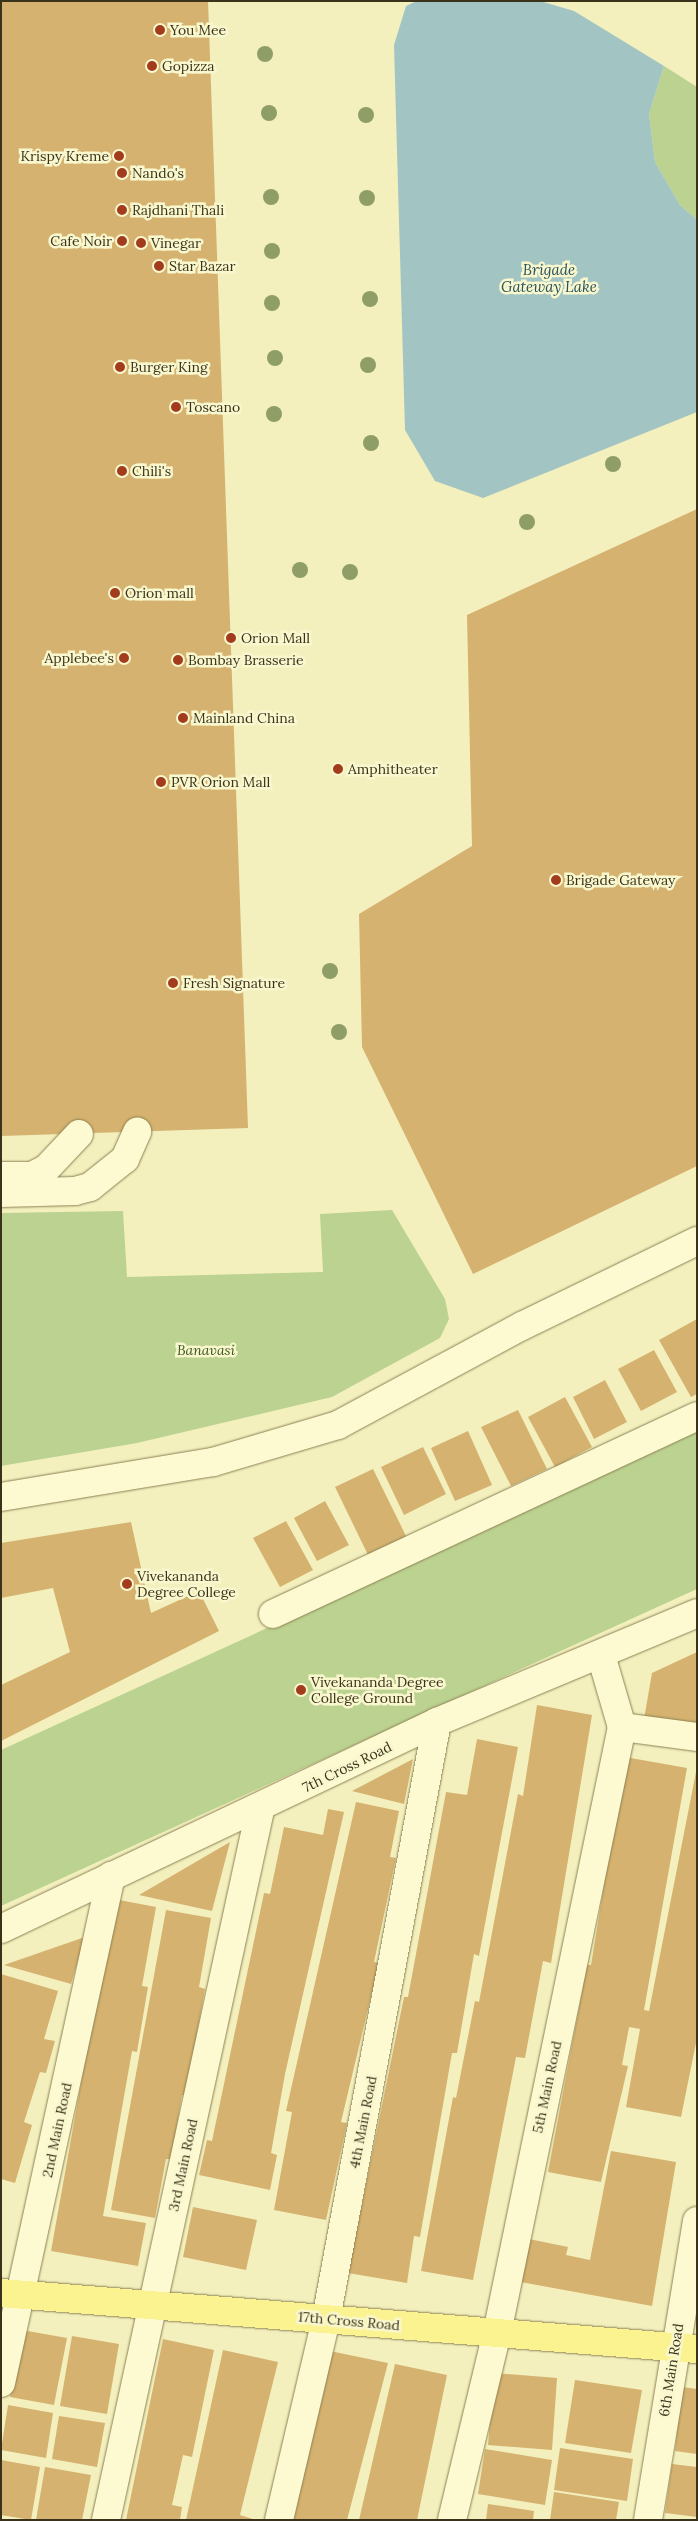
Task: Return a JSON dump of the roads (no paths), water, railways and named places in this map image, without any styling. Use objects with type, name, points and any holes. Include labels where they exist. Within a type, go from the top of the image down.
[{"type":"main road","name":"17th Cross Road","points":[[12,2294],[685,2348]]},
{"type":"street","points":[[1,1193],[90,1187],[125,1159],[137,1132]]},
{"type":"street","points":[[1,1176],[32,1176],[46,1169],[79,1134]]},
{"type":"street","points":[[1,1497],[213,1462],[338,1425],[522,1326],[697,1241]]},
{"type":"street","points":[[272,1614],[697,1416]]},
{"type":"street","name":"7th Cross Road","points":[[1,1929],[111,1876],[260,1810],[437,1722],[601,1655],[697,1613]]},
{"type":"street","name":"5th Main Road","points":[[452,2520],[496,2333],[622,1727],[601,1655]]},
{"type":"street","name":"4th Main Road","points":[[278,2520],[326,2319],[437,1722]]},
{"type":"street","points":[[622,1727],[697,1738]]},
{"type":"street","name":"3rd Main Road","points":[[106,2520],[260,1810]]},
{"type":"street","name":"2nd Main Road","points":[[1,2383],[12,2294],[111,1876]]},
{"type":"street","name":"6th Main Road","points":[[648,2520],[685,2348],[697,2221]]},
{"type":"water","name":"Brigade Gateway Lake","points":[[417,1],[540,1],[574,11],[664,66],[649,114],[655,162],[680,205],[697,220],[697,412],[483,498],[435,481],[405,430],[394,45],[406,6]]},
{"type":"place","name":"You Mee","points":[[160,30]]},
{"type":"place","name":"Gopizza","points":[[152,66]]},
{"type":"place","name":"Krispy Kreme","points":[[119,156]]},
{"type":"place","name":"Nando's","points":[[122,173]]},
{"type":"place","name":"Rajdhani Thali","points":[[122,210]]},
{"type":"place","name":"Cafe Noir","points":[[122,241]]},
{"type":"place","name":"Vinegar","points":[[141,243]]},
{"type":"place","name":"Star Bazar","points":[[159,266]]},
{"type":"place","name":"Burger King","points":[[120,367]]},
{"type":"place","name":"Toscano","points":[[176,407]]},
{"type":"place","name":"Chili's","points":[[122,471]]},
{"type":"place","name":"Orion mall","points":[[115,593]]},
{"type":"place","name":"Orion Mall","points":[[231,638]]},
{"type":"place","name":"Applebee's","points":[[124,658]]},
{"type":"place","name":"Bombay Brasserie","points":[[178,660]]},
{"type":"place","name":"Mainland China","points":[[183,718]]},
{"type":"place","name":"Amphitheater","points":[[338,769]]},
{"type":"place","name":"PVR Orion Mall","points":[[161,782]]},
{"type":"place","name":"Brigade Gateway","points":[[556,880]]},
{"type":"place","name":"Fresh Signature","points":[[173,983]]},
{"type":"place","name":"Vivekananda Degree College","points":[[127,1584]]},
{"type":"place","name":"Vivekananda Degree College Ground","points":[[301,1690]]},
{"type":"park label","name":"Banavasi","points":[[206,1350]]}]
